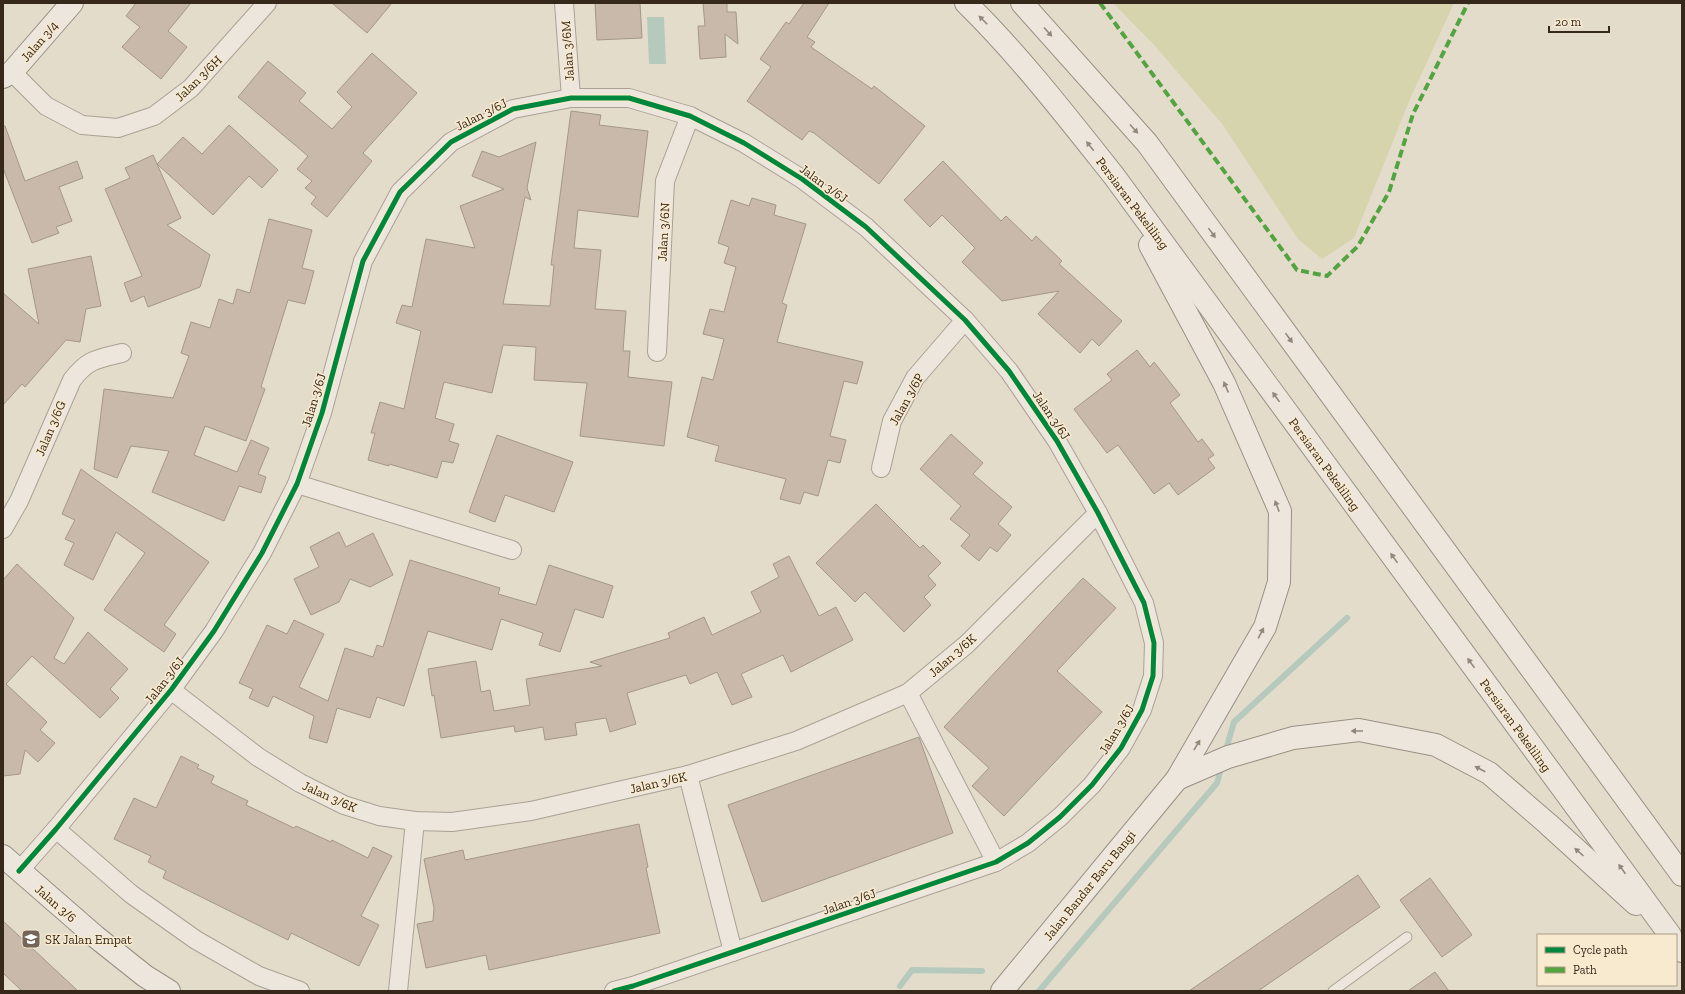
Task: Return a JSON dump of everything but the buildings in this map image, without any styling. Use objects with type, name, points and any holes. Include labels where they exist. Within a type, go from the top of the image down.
[{"type":"main road","name":"Jalan 3/4","points":[[7,75],[72,3]]},
{"type":"main road","name":"Persiaran Pekeliling","points":[[966,3],[1000,36],[1114,176],[1669,934]]},
{"type":"main road","points":[[1022,3],[1147,143],[1682,875]]},
{"type":"main road","name":"Jalan Bandar Baru Bangi","points":[[1002,991],[1177,779],[1264,627],[1279,582],[1280,511],[1224,383],[1114,176]]},
{"type":"main road","points":[[1177,779],[1228,757],[1293,738],[1359,730],[1436,745],[1489,773],[1669,934]]},
{"type":"main road","name":"Jalan 3/6","points":[[3,856],[145,976],[169,991]]},
{"type":"street","name":"Jalan 3/6H","points":[[7,75],[46,106],[82,125],[118,128],[154,116],[191,88],[267,3]]},
{"type":"street","name":"Jalan 3/6M","points":[[564,3],[571,98]]},
{"type":"street","name":"Jalan 3/6J","points":[[19,871],[56,829],[171,690],[218,625],[262,553],[297,484],[322,413],[363,261],[400,192],[451,142],[513,109],[571,98],[629,98],[690,116],[744,143],[802,179],[866,227],[965,320],[1010,371],[1053,434],[1098,513],[1144,603],[1154,643],[1153,676],[1142,710],[1121,748],[1092,785],[1060,817],[1028,843],[996,862],[633,986],[614,991]]},
{"type":"street","name":"Jalan 3/6N","points":[[657,352],[666,181],[690,116]]},
{"type":"street","name":"Jalan 3/6P","points":[[881,468],[892,421],[914,378],[965,320]]},
{"type":"street","name":"Jalan 3/6G","points":[[3,529],[19,501],[72,380],[86,364],[94,360],[122,353]]},
{"type":"street","points":[[297,484],[512,550]]},
{"type":"street","name":"Jalan 3/6K","points":[[171,690],[258,757],[300,783],[344,805],[379,816],[415,821],[452,822],[531,811],[688,775],[796,741],[908,693],[967,644],[1098,513]]},
{"type":"street","points":[[908,693],[996,862]]},
{"type":"street","points":[[688,775],[732,952]]},
{"type":"street","points":[[398,991],[415,821]]},
{"type":"street","points":[[56,829],[131,894],[196,940],[259,976],[300,991]]},
{"type":"lane","points":[[1333,991],[1408,937]]},
{"type":"green space","points":[[1113,3],[1454,3],[1410,99],[1354,238],[1322,259],[1298,239],[1223,125],[1156,47]]},
{"type":"shaded area","points":[[647,17],[664,17],[666,64],[649,64]]},
{"type":"waterway","points":[[1227,746],[1234,722],[1347,618]]},
{"type":"waterway","points":[[1039,991],[1217,783],[1220,772]]},
{"type":"waterway","points":[[900,986],[912,970],[982,971]]},
{"type":"marked path","points":[[1100,3],[1297,270],[1327,276],[1358,246],[1389,192],[1413,114],[1468,3]]},
{"type":"cycle path","points":[[19,871],[56,829],[171,690],[214,631],[262,553],[297,484],[322,413],[363,261],[400,192],[451,142],[513,109],[571,98],[629,98],[690,116],[744,143],[802,179],[866,227],[965,320],[1009,371],[1057,441],[1098,513],[1144,603],[1154,643],[1153,676],[1142,710],[1121,748],[1092,785],[1060,817],[1028,843],[996,862],[633,986],[614,991]]},
{"type":"place","name":"SK Jalan Empat","points":[[31,939]]}]
